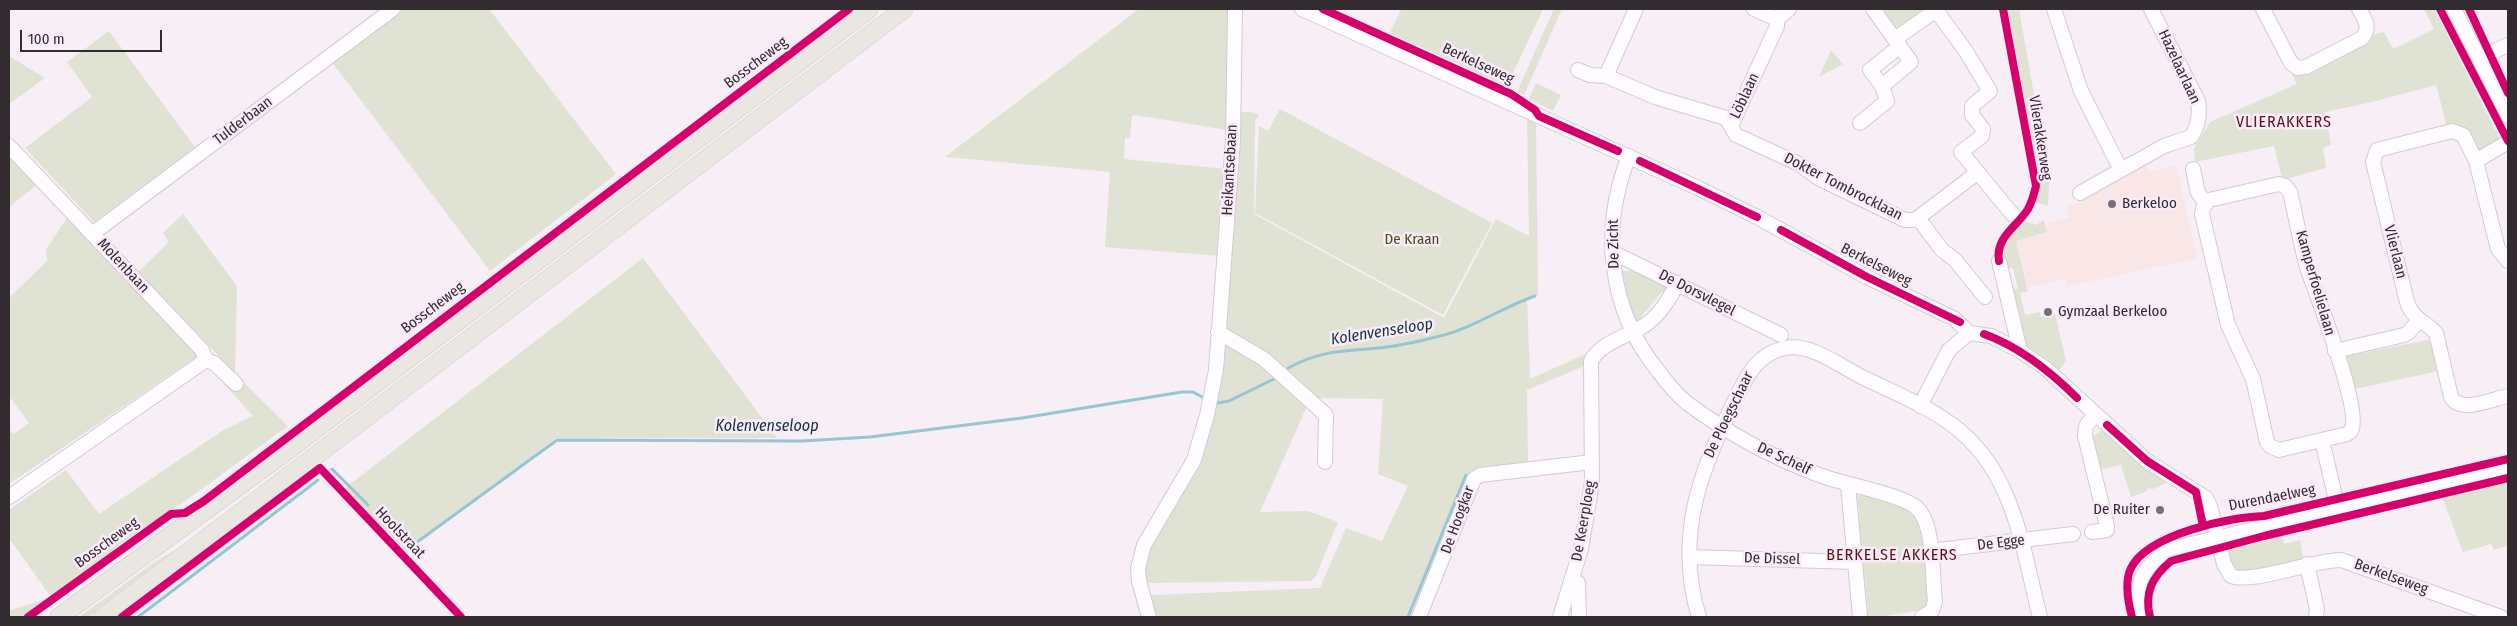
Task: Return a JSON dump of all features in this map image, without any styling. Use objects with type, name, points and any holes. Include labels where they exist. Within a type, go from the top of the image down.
[{"type":"main road","name":"Bosscheweg","points":[[59,617],[284,454],[869,9]]},
{"type":"main road","points":[[103,617],[904,9]]},
{"type":"street","name":"Tulderbaan","points":[[92,234],[393,9]]},
{"type":"street","name":"Heikantsebaan","points":[[1149,617],[1141,592],[1138,568],[1144,545],[1198,450],[1212,393],[1233,140],[1235,9]]},
{"type":"street","name":"Berkelseweg","points":[[1302,9],[1629,156],[1757,217],[1867,277],[1955,319],[1969,333],[1990,336],[2020,351],[2045,368],[2147,461],[2206,498],[2210,506],[2226,570],[2231,576],[2244,579],[2331,560],[2353,562],[2501,617]]},
{"type":"street","points":[[1606,76],[1636,9]]},
{"type":"street","points":[[1754,9],[1777,19],[1789,9]]},
{"type":"street","points":[[1873,9],[1911,62],[1882,86]]},
{"type":"street","points":[[1860,123],[1887,101],[1882,86],[1870,70],[1897,42],[1935,9],[1966,50],[1990,91],[1972,106],[1972,115],[1983,129],[1982,136],[1962,152],[1977,173],[1984,176],[2013,215]]},
{"type":"street","points":[[2054,9],[2081,91],[2121,170]]},
{"type":"street","name":"Hazelaarlaan","points":[[2080,193],[2164,146],[2191,137],[2199,120],[2198,101],[2151,9]]},
{"type":"street","points":[[2263,9],[2291,63],[2298,68],[2306,67],[2362,38],[2366,34],[2366,22],[2359,9]]},
{"type":"street","points":[[2454,9],[2508,116]]},
{"type":"street","name":"Löblaan","points":[[1731,126],[1777,26],[1777,19]]},
{"type":"street","points":[[2479,58],[2508,45]]},
{"type":"street","name":"Löblaan","points":[[1578,70],[1590,75],[1606,76],[1655,97],[1726,118],[1731,126]]},
{"type":"street","name":"Dokter Tombrocklaan","points":[[1731,126],[1736,135],[1799,164],[1820,179],[1878,208],[1911,222],[1977,173]]},
{"type":"street","name":"Vlierlaan","points":[[2508,261],[2498,249],[2476,160],[2463,135],[2452,131],[2377,150],[2373,162],[2407,302],[2411,313],[2418,321],[2432,329],[2438,338],[2454,403],[2464,406],[2508,396]]},
{"type":"street","points":[[2476,160],[2508,142]]},
{"type":"street","name":"Molenbaan","points":[[9,146],[202,350],[206,360],[214,363],[236,384]]},
{"type":"street","name":"De Zicht","points":[[1629,156],[1614,207],[1611,225],[1612,252],[1620,300],[1633,332],[1651,363],[1686,402],[1722,426]]},
{"type":"street","name":"Kamperfoelielaan","points":[[2193,169],[2198,193],[2206,203]]},
{"type":"street","name":"Kamperfoelielaan","points":[[2271,185],[2286,186],[2290,192],[2307,265],[2346,382],[2354,426],[2347,434],[2279,450],[2274,449],[2267,442],[2253,379],[2228,325],[2202,214],[2206,203],[2210,200],[2271,185]]},
{"type":"street","points":[[1918,218],[1942,250],[1956,260],[1985,297]]},
{"type":"street","name":"De Dorsvlegel","points":[[1612,252],[1781,335]]},
{"type":"street","points":[[1999,261],[2020,351]]},
{"type":"street","points":[[1592,462],[1591,361],[1598,351],[1651,320],[1663,308],[1678,283]]},
{"type":"street","points":[[2335,351],[2404,335],[2418,321]]},
{"type":"street","points":[[1218,332],[1264,359],[1326,415],[1326,462]]},
{"type":"street","points":[[1920,406],[1949,350],[1969,333]]},
{"type":"street","name":"De Ploegschaar","points":[[1700,617],[1695,604],[1690,557],[1696,493],[1706,461],[1752,368],[1772,352],[1787,348],[1815,353],[1920,406],[1961,432],[1985,456],[2003,485],[2021,540],[2040,617]]},
{"type":"street","points":[[9,497],[206,360]]},
{"type":"street","points":[[2092,532],[2107,530],[2085,436],[2086,426],[2095,414]]},
{"type":"street","name":"De Schelf","points":[[1722,426],[1785,461],[1848,485],[1899,498],[1913,505],[1925,520],[1935,601],[1932,611],[1922,617]]},
{"type":"street","points":[[2322,440],[2338,509]]},
{"type":"street","name":"De Keerploeg","points":[[1560,617],[1581,549],[1592,483],[1592,462]]},
{"type":"street","name":"De Hoogkar","points":[[1419,617],[1474,479],[1480,475],[1592,462]]},
{"type":"street","name":"Durendaelweg","points":[[2218,538],[2508,470]]},
{"type":"street","points":[[1848,485],[1860,617]]},
{"type":"street","name":"De Egge","points":[[1930,551],[2072,534]]},
{"type":"street","points":[[2141,617],[2138,605],[2139,588],[2143,574],[2151,562],[2170,549],[2218,538]]},
{"type":"street","name":"De Dissel","points":[[1690,557],[1855,562]]},
{"type":"street","points":[[2307,564],[2318,609],[2316,617]]},
{"type":"street","name":"De Keerploeg","points":[[1572,580],[1578,583],[1579,617]]},
{"type":"shaded area","points":[[2143,165],[2147,165],[2150,172],[2176,165],[2197,258],[2068,286],[2066,278],[2028,287],[2016,241],[2047,233],[2046,224],[2070,217],[2067,208]]},
{"type":"green space","points":[[403,9],[489,9],[616,174],[490,271],[332,62]]},
{"type":"green space","points":[[1139,9],[1228,9],[1227,130],[1135,115],[1132,116],[1130,138],[1125,138],[1124,159],[1226,169],[1220,256],[1105,247],[1110,172],[945,157]]},
{"type":"green space","points":[[1401,9],[1543,9],[1507,86],[1390,33]]},
{"type":"green space","points":[[1554,9],[1562,9],[1524,95],[1517,92]]},
{"type":"green space","points":[[1887,9],[1924,9],[1897,29],[1884,11]]},
{"type":"green space","points":[[2008,9],[2019,9],[2049,181],[2048,206],[2035,202],[2039,189],[2039,177]]},
{"type":"green space","points":[[2424,9],[2434,9],[2500,139],[2482,150],[2478,149],[2464,130],[2448,130],[2436,85],[2325,112],[2331,145],[2323,148],[2326,168],[2289,178],[2290,181],[2283,182],[2274,146],[2195,162],[2194,148],[2210,122],[2297,84],[2292,74],[2375,34],[2384,32],[2393,49],[2434,29]]},
{"type":"green space","points":[[109,31],[195,147],[94,222],[25,148],[92,97],[67,62]]},
{"type":"green space","points":[[1831,50],[1843,64],[1819,77]]},
{"type":"green space","points":[[9,56],[45,78],[9,104]]},
{"type":"green space","points":[[1536,83],[1561,95],[1553,111],[1529,99]]},
{"type":"green space","name":"De Kraan","points":[[1280,109],[1492,223],[1443,315],[1255,213],[1259,126],[1268,131]]},
{"type":"green space","points":[[1241,112],[1251,112],[1259,115],[1255,121],[1254,214],[1444,318],[1496,219],[1529,236],[1527,116],[1536,120],[1538,295],[1527,299],[1530,379],[1592,351],[1584,366],[1527,390],[1528,466],[1467,474],[1408,617],[1151,617],[1147,598],[1153,595],[1320,588],[1346,528],[1382,541],[1408,486],[1378,474],[1383,399],[1315,398],[1287,369],[1277,374],[1307,406],[1260,512],[1308,511],[1338,522],[1316,576],[1311,581],[1148,583],[1144,580],[1147,548],[1178,493],[1223,341],[1232,247]]},
{"type":"green space","points":[[9,154],[38,184],[9,207]]},
{"type":"green space","points":[[183,214],[237,286],[235,374],[288,426],[181,504],[120,544],[80,580],[51,598],[39,610],[28,617],[9,617],[9,611],[51,597],[9,538],[9,510],[66,470],[99,514],[222,431],[253,416],[224,384],[235,373],[138,272],[169,242],[163,233]]},
{"type":"green space","points":[[68,217],[198,356],[9,484],[9,429],[14,434],[29,423],[9,396],[9,298],[47,261],[46,249]]},
{"type":"green space","points":[[2022,220],[2036,225],[2044,220],[2047,232],[2016,241],[2028,291],[2020,293],[2025,315],[2040,312],[2041,317],[2055,314],[2066,361],[2059,370],[2023,346],[2010,291],[2018,288],[2013,268],[2005,269],[2002,253],[2007,237]]},
{"type":"green space","points":[[643,258],[777,438],[556,438],[407,552],[345,488]]},
{"type":"green space","points":[[1633,270],[1670,288],[1669,291],[1662,292],[1639,320],[1643,322],[1638,325],[1630,306],[1622,271]]},
{"type":"green space","points":[[2428,340],[2432,343],[2439,371],[2350,390],[2342,357]]},
{"type":"green space","points":[[2105,429],[2166,483],[2153,489],[2148,488],[2146,492],[2131,497],[2121,465],[2097,470],[2088,439]]},
{"type":"green space","points":[[2508,481],[2508,545],[2494,550],[2491,544],[2463,552],[2442,497]]},
{"type":"green space","points":[[1859,495],[1899,504],[1911,511],[1917,518],[1926,553],[1929,602],[1924,610],[1877,617],[1866,615],[1868,610],[1865,577],[1862,575],[1859,545],[1861,542],[1858,503],[1855,501]]},
{"type":"green space","points":[[2282,536],[2284,544],[2300,540],[2303,559],[2246,575],[2234,573],[2228,553],[2230,550]]},
{"type":"green space","points":[[177,549],[89,617],[79,617],[156,561]]},
{"type":"waterway","name":"Kolenvenseloop","points":[[1288,368],[1325,354],[1400,345],[1440,336],[1476,323],[1535,296]]},
{"type":"waterway","name":"Kolenvenseloop","points":[[1218,403],[1229,401],[1278,377]]},
{"type":"waterway","name":"Kolenvenseloop","points":[[377,514],[409,548],[557,440],[802,441],[870,437],[1022,418],[1182,392],[1193,392],[1204,398]]},
{"type":"waterway","name":"Kolenvenseloop","points":[[332,469],[368,505]]},
{"type":"waterway","points":[[1408,617],[1466,475]]},
{"type":"waterway","name":"Kolenvenseloop","points":[[138,617],[318,480]]},
{"type":"cycle path","points":[[28,617],[171,514],[185,513],[204,501],[849,9]]},
{"type":"cycle path","points":[[1323,9],[1511,94],[1535,110],[1539,116],[1618,151]]},
{"type":"cycle path","name":"Vlierakkerweg","points":[[1999,261],[2000,245],[2028,209],[2036,186],[2003,9]]},
{"type":"cycle path","points":[[2440,9],[2508,141]]},
{"type":"cycle path","points":[[2469,9],[2508,93]]},
{"type":"cycle path","points":[[1640,161],[1757,217]]},
{"type":"cycle path","points":[[1781,230],[1867,277],[1960,322]]},
{"type":"cycle path","points":[[1984,334],[2010,346],[2034,361],[2077,398]]},
{"type":"cycle path","points":[[2107,425],[2147,461],[2196,492],[2203,526]]},
{"type":"cycle path","points":[[2132,617],[2127,586],[2131,568],[2140,556],[2172,537],[2211,524],[2264,516],[2508,459]]},
{"type":"cycle path","name":"Hoolstraat","points":[[122,617],[320,468],[461,617]]},
{"type":"cycle path","points":[[2150,617],[2148,600],[2151,586],[2154,579],[2171,561],[2264,536],[2508,478]]},
{"type":"place","name":"Berkeloo","points":[[2112,204]]},
{"type":"place","name":"Gymzaal Berkeloo","points":[[2048,312]]},
{"type":"place","name":"De Ruiter","points":[[2160,510]]},
{"type":"district","name":"VLIERAKKERS","points":[[2284,123]]},
{"type":"district","name":"BERKELSE AKKERS","points":[[1892,556]]}]
